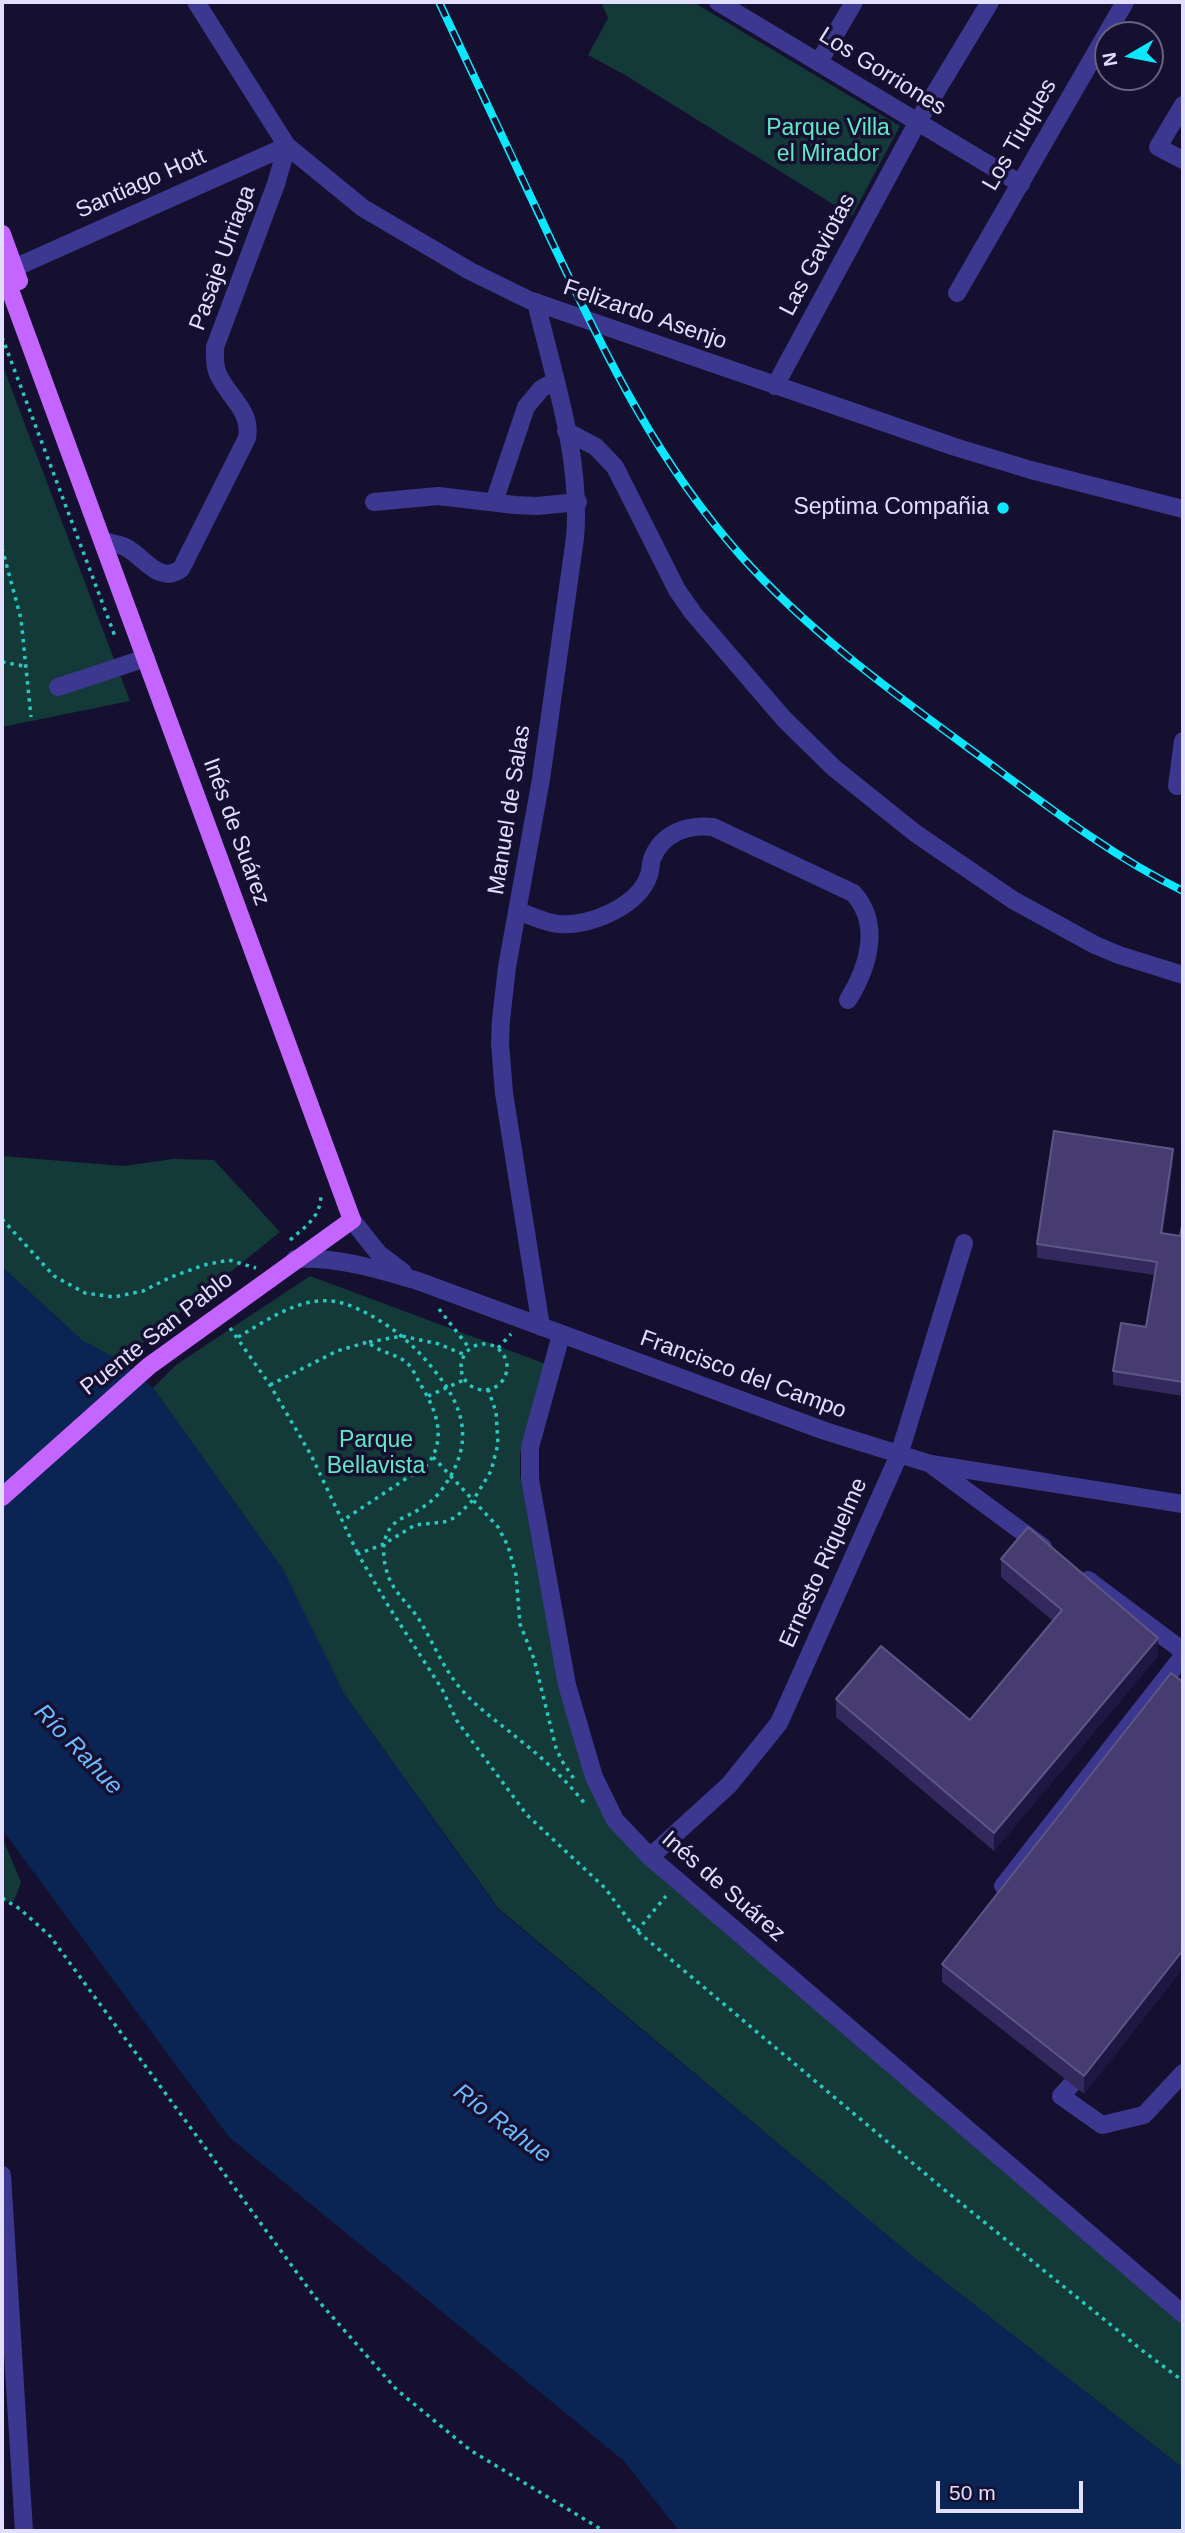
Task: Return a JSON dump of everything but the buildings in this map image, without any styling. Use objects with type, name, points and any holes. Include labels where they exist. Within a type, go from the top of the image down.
[{"type":"main road","name":"Inés de Suárez","points":[[2,234],[6,267],[42,376],[352,1220]]},
{"type":"main road","name":"Puente San Pablo","points":[[2,1497],[149,1366],[290,1252],[352,1220]]},
{"type":"street","name":"Felizardo Asenjo","points":[[196,2],[287,146],[363,208],[470,271],[536,302],[775,386],[1031,470],[1183,509]]},
{"type":"street","name":"Los Gorriones","points":[[721,2],[1021,184]]},
{"type":"street","points":[[819,62],[854,2]]},
{"type":"street","name":"Las Gaviotas","points":[[775,386],[917,123],[990,2]]},
{"type":"street","name":"Los Tiuques","points":[[957,292],[1125,2]]},
{"type":"street","points":[[1183,105],[1158,147],[1183,160]]},
{"type":"street","name":"Santiago Hott","points":[[6,267],[287,146]]},
{"type":"street","name":"Pasaje Urriaga","points":[[103,541],[123,546],[159,573],[170,574],[181,569],[247,438],[246,417],[219,375],[215,347],[276,184],[287,146]]},
{"type":"street","name":"Manuel de Salas","points":[[536,302],[575,472],[578,502],[541,779],[507,967],[501,1020],[502,1067],[541,1327]]},
{"type":"street","points":[[494,502],[526,407],[541,389],[555,381]]},
{"type":"street","points":[[566,431],[596,447],[615,467],[672,580],[693,613],[784,719],[834,768],[915,833],[1013,900],[1095,945],[1183,975]]},
{"type":"street","points":[[374,502],[438,496],[537,506],[578,502]]},
{"type":"street","points":[[58,687],[146,658]]},
{"type":"street","points":[[1177,786],[1183,741]]},
{"type":"street","points":[[518,911],[557,924],[598,919],[621,906],[641,888],[649,876],[657,849],[668,836],[693,826],[713,827],[853,893],[861,901],[869,920],[869,944],[862,973],[848,1000]]},
{"type":"street","name":"Inés de Suárez","points":[[352,1220],[379,1254],[418,1281]]},
{"type":"street","name":"Ernesto Riquelme","points":[[650,1857],[729,1785],[779,1723],[900,1455],[964,1243]]},
{"type":"street","name":"Francisco del Campo","points":[[290,1252],[355,1262],[418,1281],[825,1431],[931,1464],[1183,1504]]},
{"type":"street","name":"Inés de Suárez","points":[[561,1335],[530,1447],[532,1492],[567,1685],[594,1777],[615,1820],[650,1857],[1183,2314]]},
{"type":"street","points":[[931,1464],[1183,1654],[1003,1886]]},
{"type":"street","points":[[1070,2085],[1061,2096],[1102,2125],[1143,2115],[1183,2073]]},
{"type":"street","points":[[2,2175],[6,2306],[24,2531]]},
{"type":"path","points":[[2,548],[20,619],[31,717]]},
{"type":"path","points":[[2,662],[25,666]]},
{"type":"path","points":[[290,1252],[320,1206],[321,1188]]},
{"type":"path","points":[[2,1221],[54,1276],[85,1293],[114,1297],[143,1291],[204,1265],[229,1260],[256,1268],[247,1275]]},
{"type":"path","points":[[358,1554],[311,1454],[238,1337],[299,1304],[323,1300],[345,1304],[365,1312],[402,1336],[449,1388],[461,1416],[463,1435],[458,1461],[451,1476],[434,1498],[391,1527],[384,1544],[388,1576],[400,1597],[418,1618],[447,1671],[460,1688],[481,1709],[549,1764],[591,1811],[556,1748],[534,1660],[520,1624],[516,1575],[508,1546],[498,1527],[451,1476],[433,1457]]},
{"type":"path","points":[[449,1309],[436,1305],[470,1349]]},
{"type":"path","points":[[498,1348],[513,1332],[500,1327]]},
{"type":"path","points":[[270,1385],[337,1351],[402,1336],[439,1344],[465,1355]]},
{"type":"path","points":[[342,1521],[428,1464],[439,1441],[438,1418],[408,1363],[368,1342]]},
{"type":"path","points":[[484,1344],[498,1348],[507,1361],[505,1377],[494,1387],[475,1388],[466,1379],[462,1367],[465,1355],[470,1349],[484,1344]]},
{"type":"path","points":[[428,1396],[466,1379]]},
{"type":"path","points":[[657,1887],[676,1903]]},
{"type":"path","points":[[637,1931],[666,1896]]},
{"type":"path","points":[[2,1898],[20,1909],[50,1936],[314,2296],[397,2390],[470,2450],[604,2531]]},
{"type":"green space","name":"Parque Villa el Mirador","points":[[601,2],[693,2],[900,126],[852,216],[625,75],[588,55],[608,18]]},
{"type":"green space","points":[[2,364],[130,701],[2,727]]},
{"type":"green space","points":[[2,1156],[123,1166],[173,1159],[214,1160],[280,1232],[120,1361],[83,1341],[2,1267]]},
{"type":"green space","name":"Parque Bellavista","points":[[310,1276],[546,1364],[520,1454],[520,1476],[558,1681],[613,1823],[1183,2322],[1183,2468],[913,2257],[498,1908],[344,1694],[283,1570],[153,1388],[176,1365]]},
{"type":"green space","points":[[2,1837],[21,1882],[14,1901],[2,1902]]},
{"type":"water","name":"Río Rahue","points":[[2,1267],[83,1341],[120,1361],[153,1388],[283,1570],[344,1694],[498,1909],[913,2257],[1183,2468],[1183,2531],[679,2531],[624,2461],[229,2137],[2,1829]]},
{"type":"railway","points":[[439,2],[613,366],[657,444],[710,519],[767,584],[853,660],[1076,826],[1128,861],[1183,891]]},
{"type":"place","name":"Septima Compañia","points":[[1003,508]]}]
